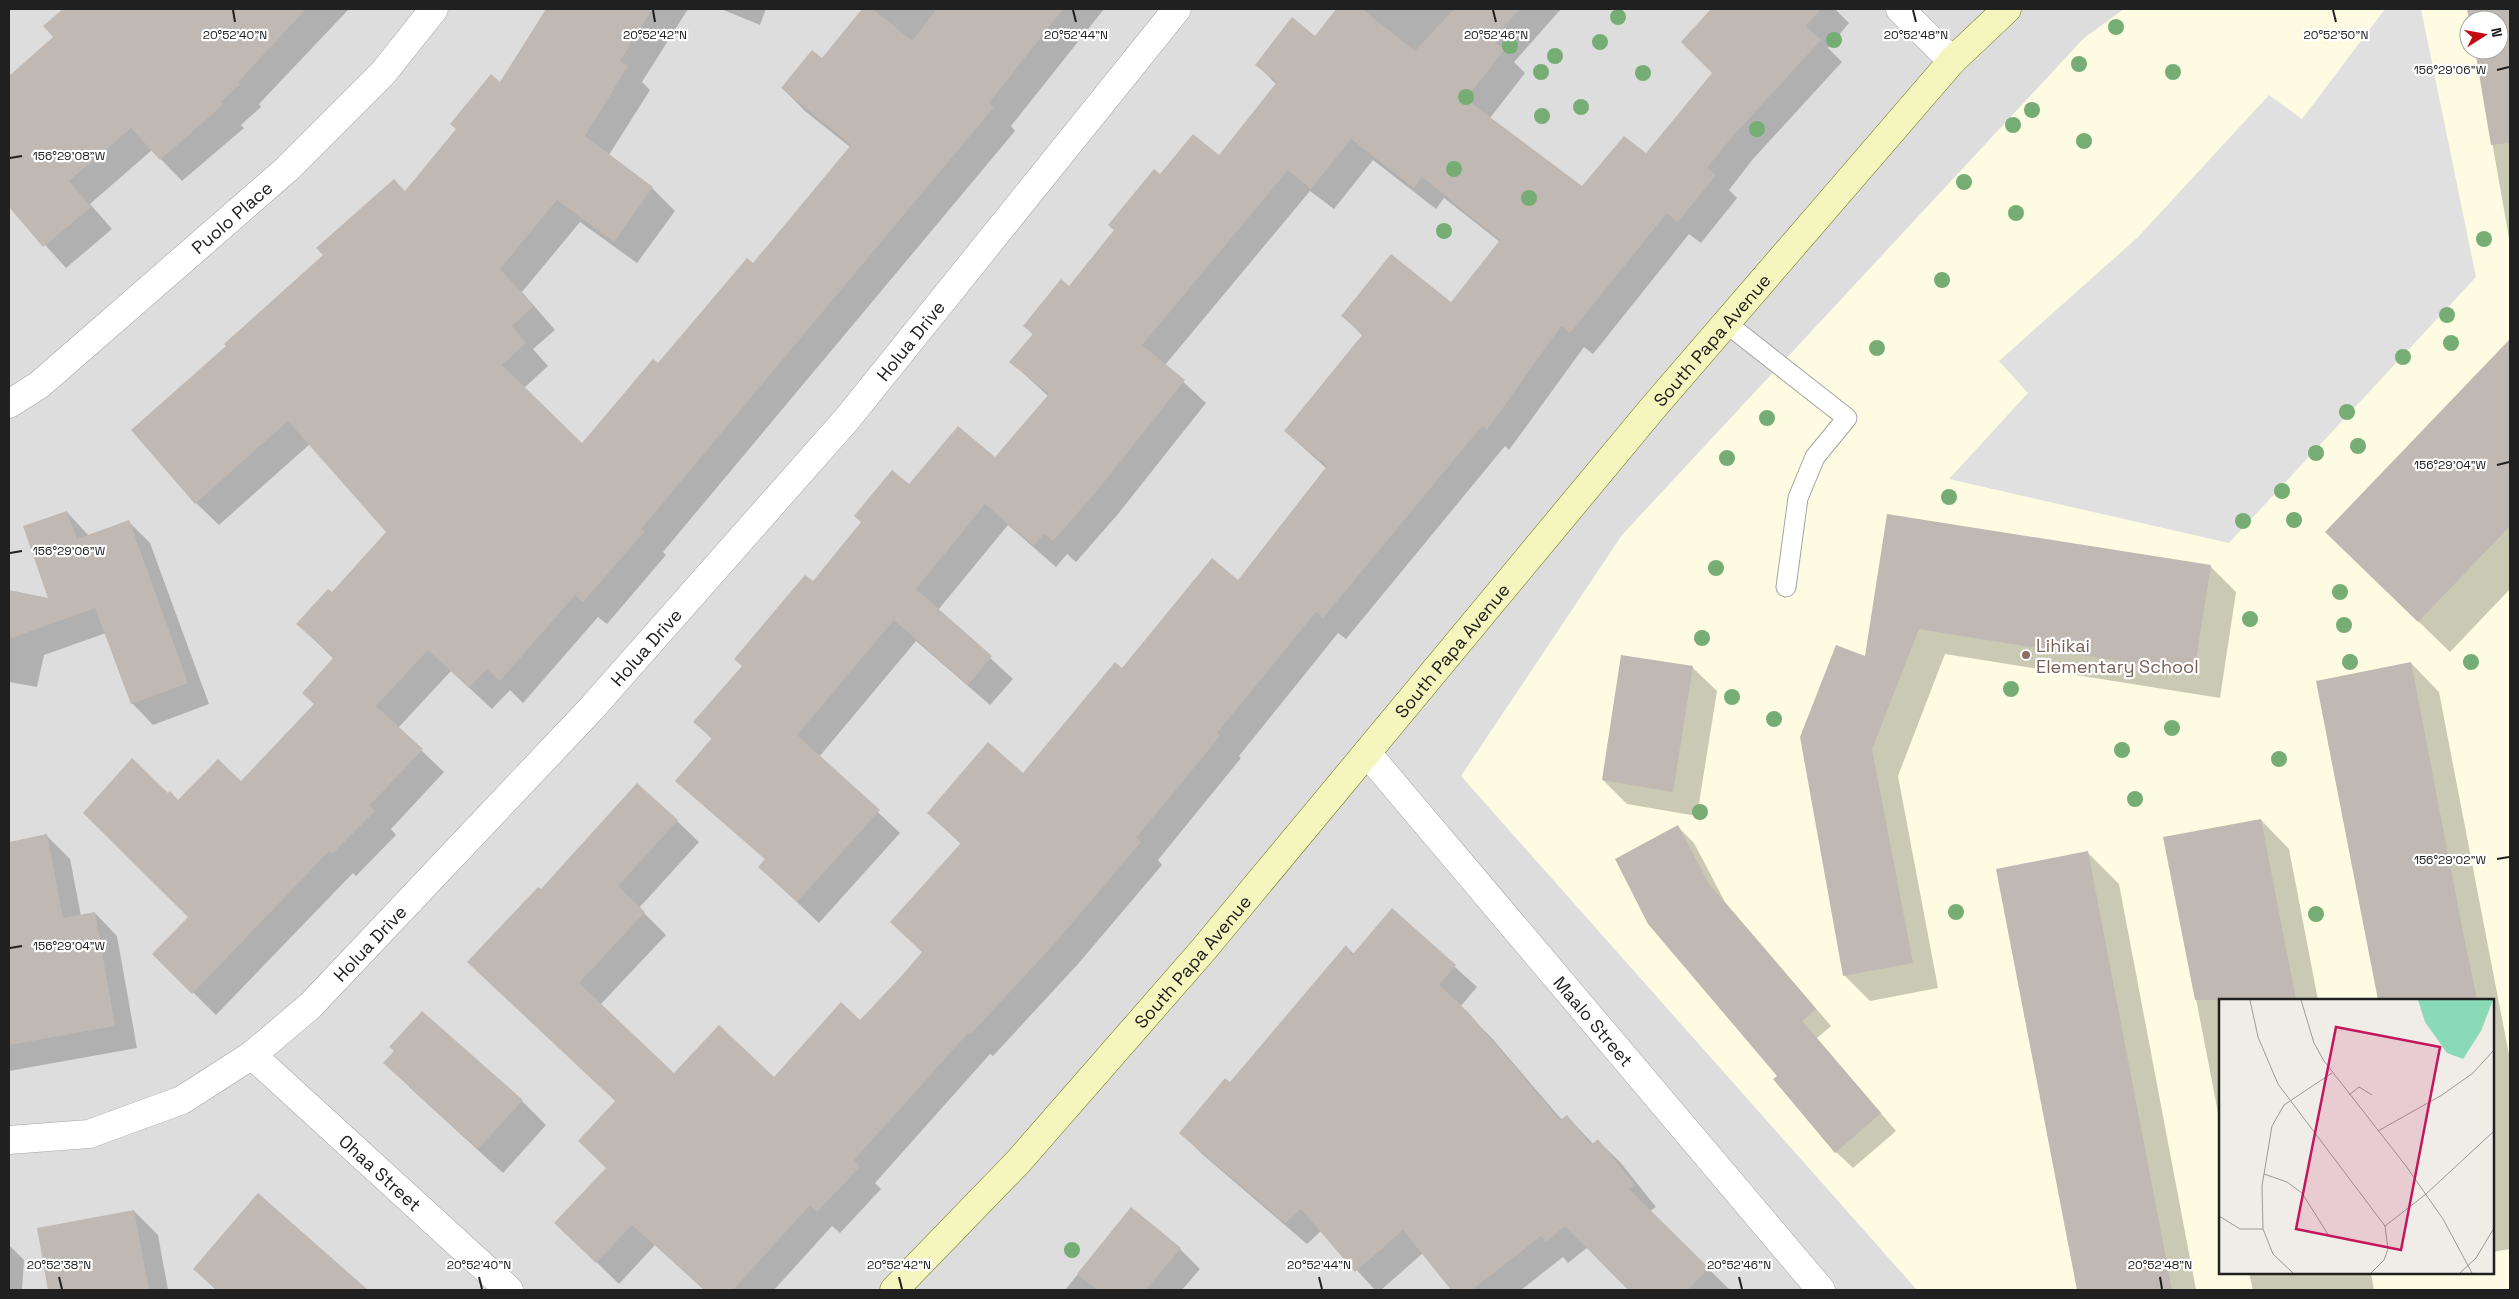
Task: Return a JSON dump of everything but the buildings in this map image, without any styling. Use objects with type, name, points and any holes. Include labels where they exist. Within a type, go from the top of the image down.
[{"type":"street","name":"Puolo Place","points":[[9,404],[39,385],[287,169],[383,73],[434,9]]},
{"type":"street","name":"Holua Drive","points":[[9,1140],[89,1134],[182,1100],[252,1055],[310,1006],[591,709],[841,426],[1177,9]]},
{"type":"street","points":[[1900,9],[1952,61]]},
{"type":"street","name":"South Papa Avenue","points":[[894,1290],[1018,1162],[1204,949],[1726,323],[1952,61],[2007,9]]},
{"type":"street","name":"Maalo Street","points":[[1367,753],[1821,1290]]},
{"type":"street","name":"Ohaa Street","points":[[252,1055],[509,1290]]},
{"type":"lane","points":[[1726,323],[1847,418],[1815,457],[1798,498],[1786,587]]},
{"type":"shaded area","points":[[9,9],[2510,9],[2510,1290],[9,1290]]},
{"type":"shaded area","name":"Lihikai Elementary School","points":[[2124,9],[2510,9],[2510,1290],[1917,1290],[1461,776],[1622,535],[2084,38]]},
{"type":"shaded area","points":[[2385,9],[2421,9],[2476,277],[2229,543],[1949,479],[2028,393],[1999,361],[2138,237],[2269,95],[2302,119]]},
{"type":"place","name":"Lihikai Elementary School","points":[[2026,655]]}]
